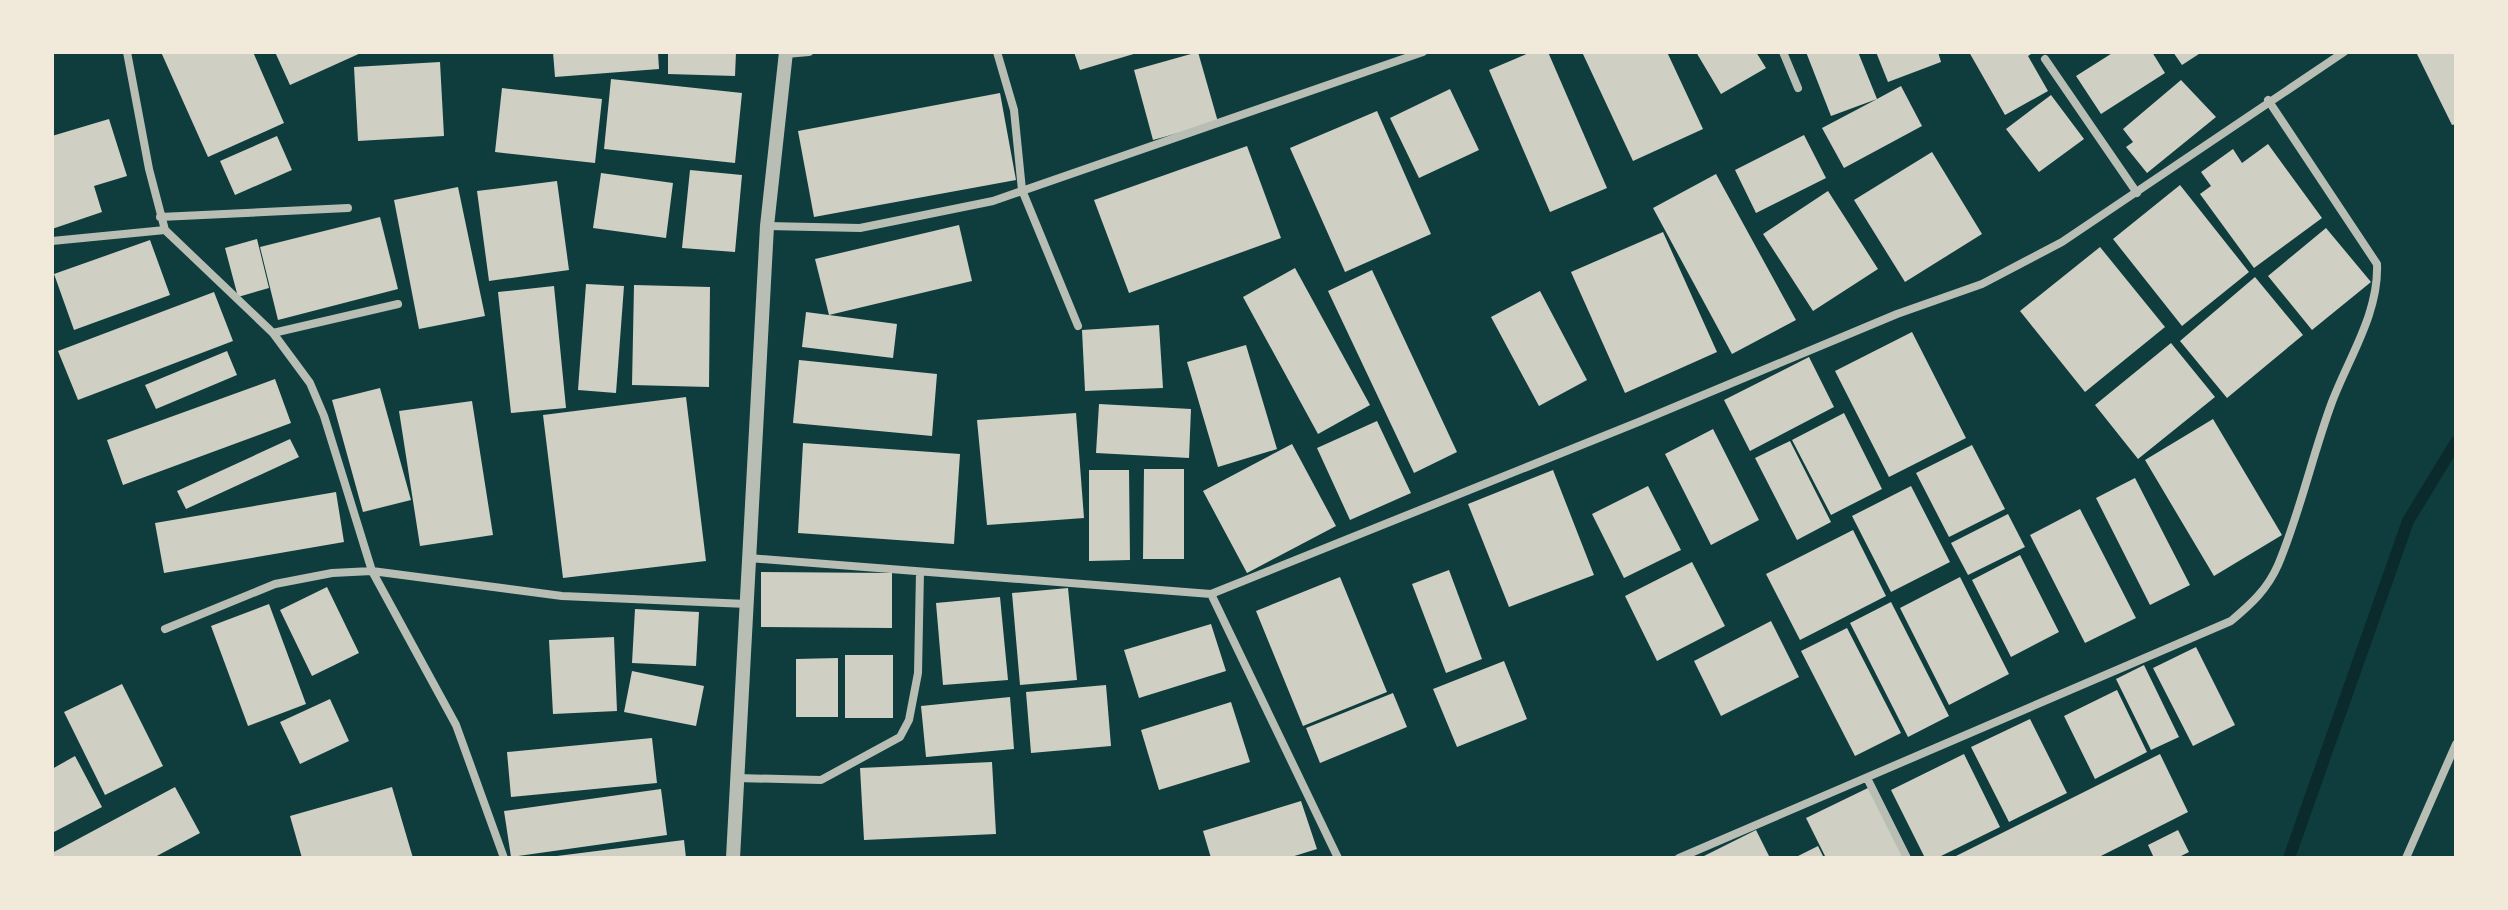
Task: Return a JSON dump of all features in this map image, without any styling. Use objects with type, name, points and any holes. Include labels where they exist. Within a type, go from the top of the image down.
[{"type":"street","points":[[127,52],[165,230],[273,333],[310,383],[324,416],[372,571],[456,725],[504,858]]},
{"type":"street","points":[[733,858],[767,226],[786,53],[809,52]]},
{"type":"street","points":[[997,52],[1014,110],[1022,190],[1078,326]]},
{"type":"street","points":[[767,226],[860,228],[993,201],[1423,52]]},
{"type":"street","points":[[1783,52],[1798,88]]},
{"type":"street","points":[[749,558],[1211,594],[1897,314],[1982,284],[2062,242],[2268,100],[2344,52]]},
{"type":"street","points":[[2045,59],[2137,193]]},
{"type":"street","points":[[1679,858],[2231,621],[2259,599],[2277,566],[2332,402],[2375,304],[2377,284],[2377,264],[2268,100]]},
{"type":"street","points":[[160,217],[348,208]]},
{"type":"street","points":[[52,241],[165,230]]},
{"type":"street","points":[[273,333],[398,304]]},
{"type":"street","points":[[165,629],[275,584],[332,573],[372,571],[562,596],[748,604]]},
{"type":"street","points":[[737,778],[813,782],[900,737],[909,720],[918,673],[920,572]]},
{"type":"street","points":[[1211,594],[1338,858]]},
{"type":"street","points":[[2406,858],[2456,744]]},
{"type":"street","points":[[1867,778],[1907,858]]},
{"type":"building","points":[[161,52],[253,52],[284,123],[208,157]]},
{"type":"building","points":[[275,52],[363,52],[290,85]]},
{"type":"building","points":[[553,52],[658,52],[659,69],[555,77]]},
{"type":"building","points":[[668,52],[736,52],[735,76],[668,74]]},
{"type":"building","points":[[1074,52],[1137,52],[1137,53],[1080,70]]},
{"type":"building","points":[[1198,52],[1218,122],[1153,140],[1134,70]]},
{"type":"building","points":[[1531,52],[1548,52],[1607,188],[1550,212],[1489,70]]},
{"type":"building","points":[[1582,52],[1667,52],[1703,129],[1633,161]]},
{"type":"building","points":[[1696,52],[1756,52],[1766,68],[1721,94]]},
{"type":"building","points":[[1806,52],[1858,52],[1877,99],[1831,116]]},
{"type":"building","points":[[1876,52],[1938,52],[1941,62],[1888,82]]},
{"type":"building","points":[[1969,52],[2034,52],[2028,56],[2048,91],[2005,115]]},
{"type":"building","points":[[2114,52],[2152,52],[2165,73],[2101,114],[2076,76]]},
{"type":"building","points":[[2173,52],[2202,52],[2182,65]]},
{"type":"building","points":[[2416,52],[2456,52],[2456,124],[2452,125]]},
{"type":"building","points":[[440,62],[444,136],[358,141],[354,67]]},
{"type":"building","points":[[611,79],[742,93],[735,163],[604,149]]},
{"type":"building","points":[[2181,80],[2216,117],[2147,173],[2126,147],[2133,142],[2123,129]]},
{"type":"building","points":[[1901,86],[1922,126],[1844,168],[1822,128]]},
{"type":"building","points":[[502,88],[602,99],[595,163],[495,152]]},
{"type":"building","points":[[1450,89],[1479,150],[1419,178],[1390,118]]},
{"type":"building","points":[[1000,93],[1016,180],[814,217],[798,131]]},
{"type":"building","points":[[2051,95],[2084,139],[2039,172],[2006,129]]},
{"type":"building","points":[[1377,111],[1431,234],[1345,272],[1290,148]]},
{"type":"building","points":[[109,119],[127,176],[94,186],[102,212],[52,229],[52,136]]},
{"type":"building","points":[[1804,135],[1826,178],[1756,213],[1735,170]]},
{"type":"building","points":[[277,136],[292,170],[235,195],[220,161]]},
{"type":"building","points":[[2268,144],[2322,218],[2254,268],[2200,194],[2211,186],[2201,172],[2233,149],[2242,163]]},
{"type":"building","points":[[1247,146],[1281,238],[1129,293],[1094,200]]},
{"type":"building","points":[[1932,152],[1982,234],[1905,282],[1854,200]]},
{"type":"building","points":[[690,170],[742,175],[735,252],[682,248]]},
{"type":"building","points":[[601,173],[673,183],[666,238],[593,228]]},
{"type":"building","points":[[1716,174],[1796,320],[1732,354],[1653,208]]},
{"type":"building","points":[[557,181],[569,270],[489,281],[477,191]]},
{"type":"building","points":[[2180,185],[2249,272],[2182,326],[2113,239]]},
{"type":"building","points":[[458,187],[485,316],[419,329],[394,200]]},
{"type":"building","points":[[1828,191],[1878,269],[1813,311],[1763,234]]},
{"type":"building","points":[[380,217],[398,289],[278,320],[260,247]]},
{"type":"building","points":[[959,225],[972,281],[829,315],[815,259]]},
{"type":"building","points":[[2326,228],[2371,282],[2312,330],[2268,276]]},
{"type":"building","points":[[1663,232],[1717,352],[1625,393],[1571,272]]},
{"type":"building","points":[[257,239],[269,288],[238,297],[225,248]]},
{"type":"building","points":[[150,240],[170,295],[74,330],[54,274]]},
{"type":"building","points":[[2100,247],[2165,327],[2085,392],[2020,311]]},
{"type":"building","points":[[1295,268],[1370,405],[1318,434],[1243,297]]},
{"type":"building","points":[[1372,270],[1457,452],[1414,473],[1328,291]]},
{"type":"building","points":[[2255,277],[2303,335],[2227,398],[2180,341]]},
{"type":"building","points":[[586,284],[624,286],[616,393],[578,390]]},
{"type":"building","points":[[634,285],[710,287],[709,387],[632,385]]},
{"type":"building","points":[[554,286],[566,408],[511,413],[498,292]]},
{"type":"building","points":[[1540,291],[1587,380],[1539,406],[1491,317]]},
{"type":"building","points":[[214,292],[233,341],[78,400],[58,351]]},
{"type":"building","points":[[806,312],[897,324],[893,358],[802,347]]},
{"type":"building","points":[[1159,325],[1163,388],[1085,391],[1082,330]]},
{"type":"building","points":[[1912,332],[1966,438],[1889,477],[1835,371]]},
{"type":"building","points":[[2171,343],[2215,397],[2138,459],[2095,405]]},
{"type":"building","points":[[1246,345],[1277,449],[1218,467],[1187,362]]},
{"type":"building","points":[[227,351],[237,375],[156,409],[145,385]]},
{"type":"building","points":[[1809,357],[1834,407],[1750,451],[1724,400]]},
{"type":"building","points":[[799,360],[937,374],[932,436],[793,423]]},
{"type":"building","points":[[275,379],[291,423],[123,485],[107,440]]},
{"type":"building","points":[[380,388],[411,500],[363,512],[332,400]]},
{"type":"building","points":[[686,397],[706,561],[563,578],[543,415]]},
{"type":"building","points":[[472,401],[493,535],[420,546],[399,411]]},
{"type":"building","points":[[1099,404],[1191,409],[1189,458],[1096,453]]},
{"type":"building","points":[[1076,413],[1084,518],[987,525],[977,420]]},
{"type":"building","points":[[1844,413],[1882,489],[1831,515],[1792,440]]},
{"type":"building","points":[[2213,419],[2282,535],[2214,576],[2145,460]]},
{"type":"building","points":[[1377,421],[1411,493],[1350,520],[1317,448]]},
{"type":"building","points":[[1713,429],[1759,520],[1711,545],[1665,454]]},
{"type":"building","points":[[290,439],[299,457],[186,509],[177,491]]},
{"type":"building","points":[[1790,441],[1831,522],[1797,540],[1755,458]]},
{"type":"building","points":[[803,443],[960,454],[954,544],[798,533]]},
{"type":"building","points":[[1292,444],[1336,526],[1247,573],[1203,491]]},
{"type":"building","points":[[1972,445],[2005,509],[1949,537],[1916,473]]},
{"type":"building","points":[[1144,469],[1184,469],[1184,559],[1143,559]]},
{"type":"building","points":[[1089,470],[1129,470],[1130,560],[1089,561]]},
{"type":"building","points":[[1553,470],[1594,575],[1509,607],[1468,504]]},
{"type":"building","points":[[2135,478],[2190,585],[2150,605],[2096,498]]},
{"type":"building","points":[[1648,486],[1681,550],[1624,578],[1592,514]]},
{"type":"building","points":[[1911,486],[1950,562],[1891,592],[1852,516]]},
{"type":"building","points":[[336,492],[344,542],[164,573],[155,523]]},
{"type":"building","points":[[2080,509],[2136,618],[2085,643],[2030,535]]},
{"type":"building","points":[[2008,514],[2025,547],[1968,575],[1951,543]]},
{"type":"building","points":[[1853,530],[1886,596],[1800,640],[1766,574]]},
{"type":"building","points":[[2020,555],[2059,632],[2011,657],[1972,580]]},
{"type":"building","points":[[1692,562],[1725,626],[1657,661],[1625,596]]},
{"type":"building","points":[[1449,570],[1482,659],[1446,673],[1412,584]]},
{"type":"building","points":[[761,572],[892,573],[892,628],[761,627]]},
{"type":"building","points":[[1340,577],[1387,692],[1303,726],[1256,611]]},
{"type":"building","points":[[1960,577],[2009,674],[1949,705],[1900,608]]},
{"type":"building","points":[[327,587],[359,653],[312,676],[280,610]]},
{"type":"building","points":[[1068,588],[1077,680],[1020,685],[1012,593]]},
{"type":"building","points":[[1000,597],[1008,680],[943,685],[936,603]]},
{"type":"building","points":[[1891,602],[1949,716],[1908,737],[1850,623]]},
{"type":"building","points":[[269,604],[306,704],[248,726],[211,626]]},
{"type":"building","points":[[635,609],[699,612],[696,666],[632,663]]},
{"type":"building","points":[[1771,621],[1799,677],[1721,716],[1694,661]]},
{"type":"building","points":[[1211,624],[1226,671],[1139,698],[1124,650]]},
{"type":"building","points":[[1847,628],[1901,733],[1855,756],[1801,651]]},
{"type":"building","points":[[614,637],[617,711],[553,714],[549,640]]},
{"type":"building","points":[[2196,647],[2235,725],[2193,746],[2153,668]]},
{"type":"building","points":[[845,655],[893,655],[893,718],[845,718]]},
{"type":"building","points":[[838,658],[838,717],[796,717],[796,659]]},
{"type":"building","points":[[1504,661],[1527,719],[1457,747],[1433,689]]},
{"type":"building","points":[[2144,665],[2179,737],[2151,750],[2116,679]]},
{"type":"building","points":[[632,671],[704,686],[696,726],[624,712]]},
{"type":"building","points":[[122,684],[163,766],[105,795],[64,712]]},
{"type":"building","points":[[1106,685],[1111,746],[1031,753],[1026,692]]},
{"type":"building","points":[[2117,690],[2147,752],[2095,779],[2064,716]]},
{"type":"building","points":[[1393,693],[1407,727],[1320,763],[1306,728]]},
{"type":"building","points":[[1010,697],[1014,749],[926,757],[921,706]]},
{"type":"building","points":[[330,699],[349,741],[300,764],[280,722]]},
{"type":"building","points":[[1231,702],[1250,762],[1159,790],[1141,730]]},
{"type":"building","points":[[2030,719],[2067,793],[2009,822],[1971,747]]},
{"type":"building","points":[[652,738],[657,783],[511,797],[507,752]]},
{"type":"building","points":[[1964,754],[2000,827],[1937,858],[1925,858],[1891,790]]},
{"type":"building","points":[[2160,754],[2188,812],[2097,858],[1952,858]]},
{"type":"building","points":[[75,756],[102,807],[52,833],[52,769]]},
{"type":"building","points":[[992,762],[996,834],[864,840],[860,768]]},
{"type":"building","points":[[175,787],[200,833],[153,858],[52,858],[52,853]]},
{"type":"building","points":[[392,787],[413,858],[302,858],[290,816]]},
{"type":"building","points":[[1870,787],[1904,857],[1826,858],[1806,818]]},
{"type":"building","points":[[661,789],[667,835],[511,857],[504,811]]},
{"type":"building","points":[[1301,801],[1317,849],[1288,858],[1211,858],[1203,831]]},
{"type":"building","points":[[1756,830],[1770,858],[1700,858]]},
{"type":"building","points":[[2178,830],[2189,852],[2177,858],[2154,858],[2148,845]]},
{"type":"building","points":[[684,840],[686,858],[557,858],[557,856]]},
{"type":"building","points":[[1818,846],[1824,858],[1794,858]]},
{"type":"waterway","points":[[2289,858],[2408,521],[2456,442]]}]
